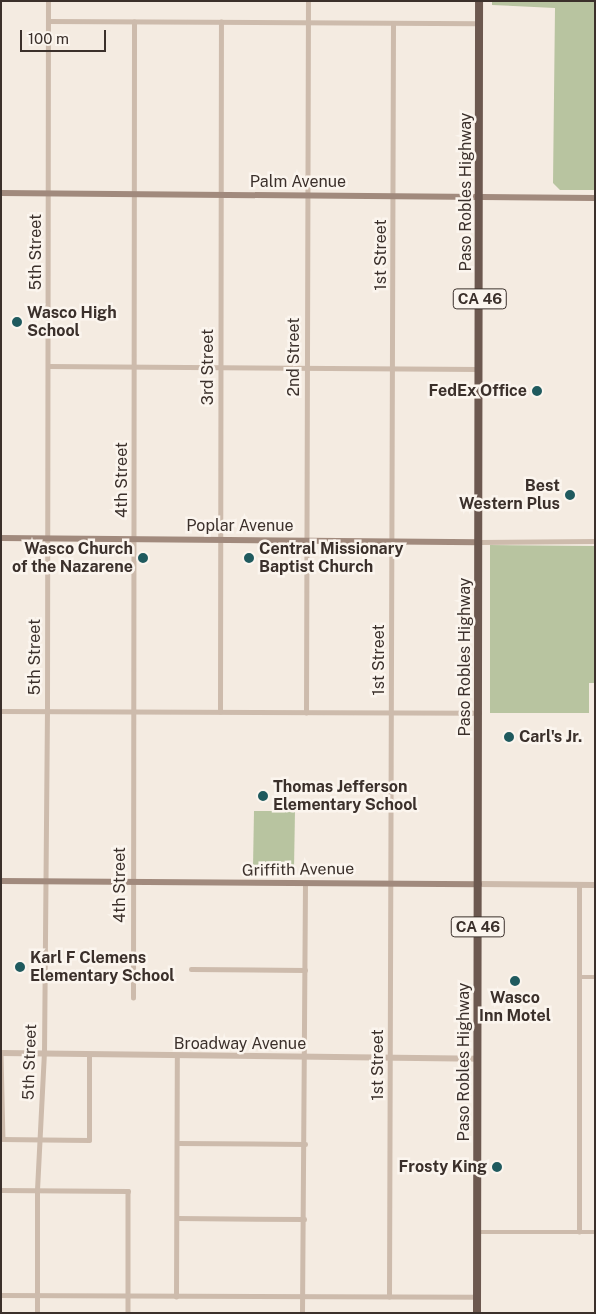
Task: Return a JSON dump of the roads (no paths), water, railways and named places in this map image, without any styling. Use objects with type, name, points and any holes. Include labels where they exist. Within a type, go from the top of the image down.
[{"type":"highway","name":"Paso Robles Highway","points":[[477,1313],[479,1]]},
{"type":"main road","name":"Palm Avenue","points":[[1,193],[595,198]]},
{"type":"main road","name":"Poplar Avenue","points":[[1,538],[479,542]]},
{"type":"main road","name":"Griffith Avenue","points":[[1,882],[46,880],[133,884],[479,884]]},
{"type":"street","name":"5th Street","points":[[37,1313],[37,1190],[44,1053],[46,880],[48,1]]},
{"type":"street","name":"2nd Street","points":[[306,713],[308,1]]},
{"type":"street","points":[[48,21],[479,23]]},
{"type":"street","name":"4th Street","points":[[132,998],[134,22]]},
{"type":"street","name":"3rd Street","points":[[220,22],[220,712]]},
{"type":"street","name":"1st Street","points":[[390,1297],[393,24]]},
{"type":"street","points":[[48,366],[479,369]]},
{"type":"street","points":[[479,542],[595,541]]},
{"type":"street","points":[[1,711],[479,713]]},
{"type":"street","name":"Griffith Avenue","points":[[479,884],[595,886]]},
{"type":"street","points":[[302,1313],[305,1144],[305,885]]},
{"type":"street","points":[[579,1232],[580,886]]},
{"type":"street","points":[[191,969],[305,970]]},
{"type":"street","points":[[580,977],[595,977]]},
{"type":"street","points":[[1,1053],[2,1139],[89,1140],[89,1056]]},
{"type":"street","name":"Broadway Avenue","points":[[1,1053],[89,1056],[478,1059]]},
{"type":"street","points":[[176,1296],[177,1057]]},
{"type":"street","points":[[177,1143],[305,1144]]},
{"type":"street","points":[[1,1190],[128,1191],[128,1313]]},
{"type":"street","points":[[177,1218],[304,1219]]},
{"type":"street","points":[[478,1232],[595,1232]]},
{"type":"street","points":[[1,1295],[477,1297]]},
{"type":"place","name":"Wasco High School","points":[[17,322]]},
{"type":"place","name":"FedEx Office","points":[[537,391]]},
{"type":"place","name":"Best Western Plus","points":[[570,495]]},
{"type":"place","name":"Wasco Church of the Nazarene","points":[[143,558]]},
{"type":"place","name":"Central Missionary Baptist Church","points":[[249,558]]},
{"type":"place","name":"Carl's Jr.","points":[[509,737]]},
{"type":"place","name":"Thomas Jefferson Elementary School","points":[[263,796]]},
{"type":"place","name":"Karl F Clemens Elementary School","points":[[20,967]]},
{"type":"place","name":"Wasco Inn Motel","points":[[515,981]]},
{"type":"place","name":"Frosty King","points":[[497,1167]]}]
